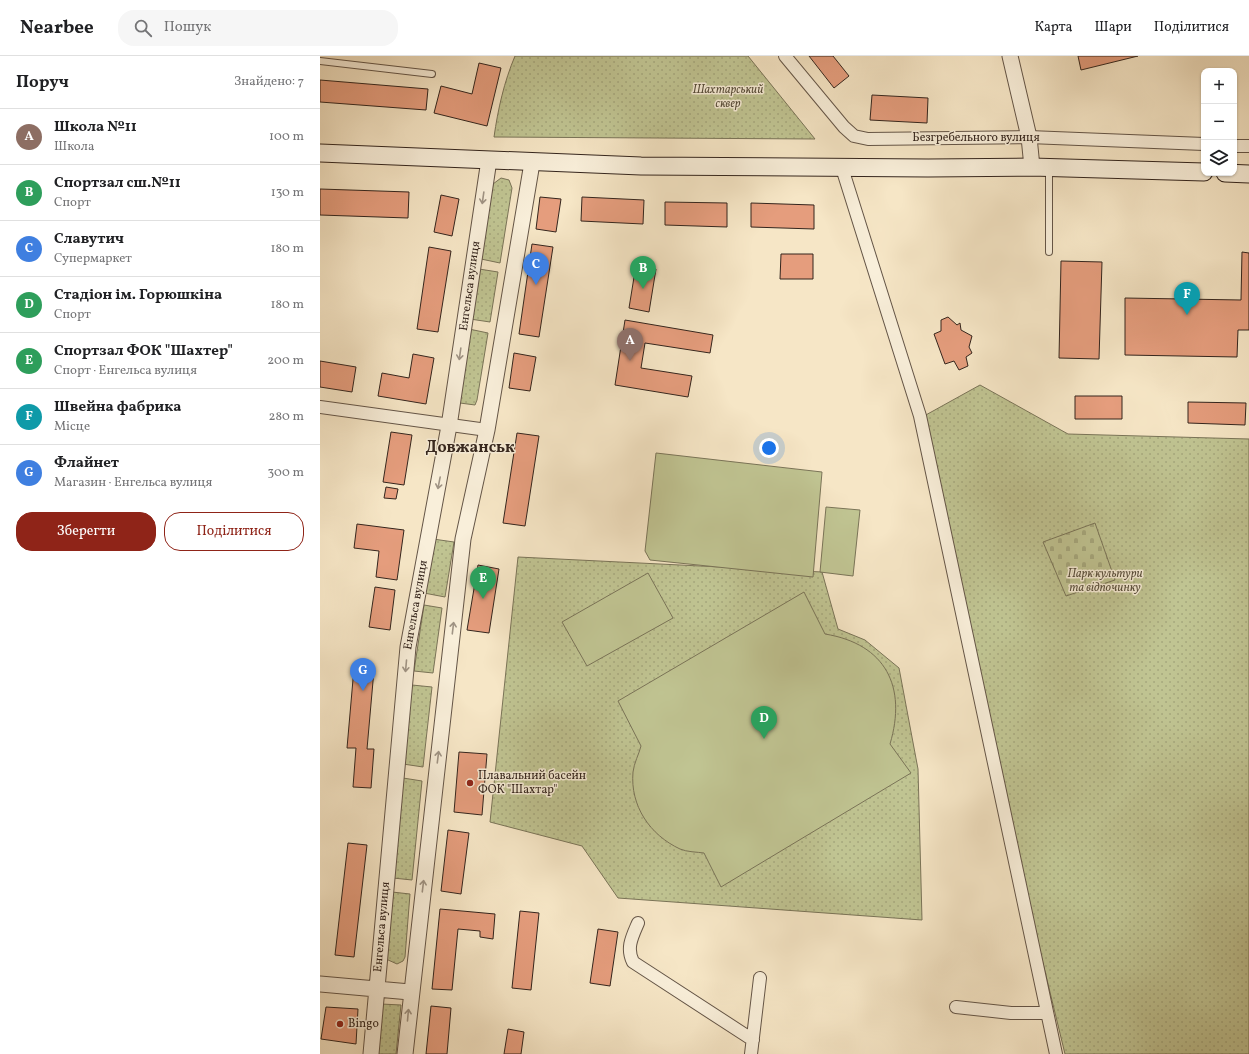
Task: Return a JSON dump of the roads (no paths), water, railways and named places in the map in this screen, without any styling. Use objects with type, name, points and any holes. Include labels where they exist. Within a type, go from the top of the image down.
[{"type":"main road","points":[[320,154],[641,166],[842,168],[1040,167],[1201,172]]},
{"type":"main road","points":[[1237,174],[1249,174]]},
{"type":"street","name":"Безгребельного вулиця","points":[[785,56],[844,127],[854,136],[868,140],[1029,137],[1201,144]]},
{"type":"street","points":[[1010,56],[1029,137],[1040,167]]},
{"type":"street","points":[[1237,146],[1249,146]]},
{"type":"street","name":"Енгельса вулиця","points":[[371,1054],[408,646],[449,426],[489,160]]},
{"type":"street","points":[[405,1054],[410,992],[463,539],[487,430],[532,163]]},
{"type":"street","points":[[842,168],[920,416],[1056,1054]]},
{"type":"street","points":[[320,407],[449,426],[487,430]]},
{"type":"street","points":[[638,923],[630,943],[629,954],[634,962],[753,1040]]},
{"type":"street","points":[[751,1054],[760,978]]},
{"type":"street","points":[[320,984],[410,992]]},
{"type":"street","points":[[956,1007],[1011,1013],[1047,1013]]},
{"type":"lane","points":[[320,61],[432,74]]},
{"type":"lane","points":[[1040,167],[1049,252]]},
{"type":"place","name":"Славутич","points":[[536,285]]},
{"type":"place","name":"Спортзал сш.№11","points":[[643,289]]},
{"type":"place","name":"Швейна фабрика","points":[[1187,315]]},
{"type":"place","name":"Школа №11","points":[[630,361]]},
{"type":"place","name":"Спортзал ФОК \"Шахтер\"","points":[[483,599]]},
{"type":"place","name":"Флайнет","points":[[363,691]]},
{"type":"place","name":"Стадіон ім. Горюшкіна","points":[[764,739]]},
{"type":"place","name":"Плавальний басейн ФОК \"Шахтар\"","points":[[470,783]]},
{"type":"place","name":"Bingo","points":[[340,1024]]},
{"type":"district","name":"Довжанськ","points":[[470,448]]},
{"type":"park label","name":"Шахтарський сквер","points":[[728,97]]},
{"type":"park label","name":"Парк культури та відпочинку","points":[[1105,581]]}]
